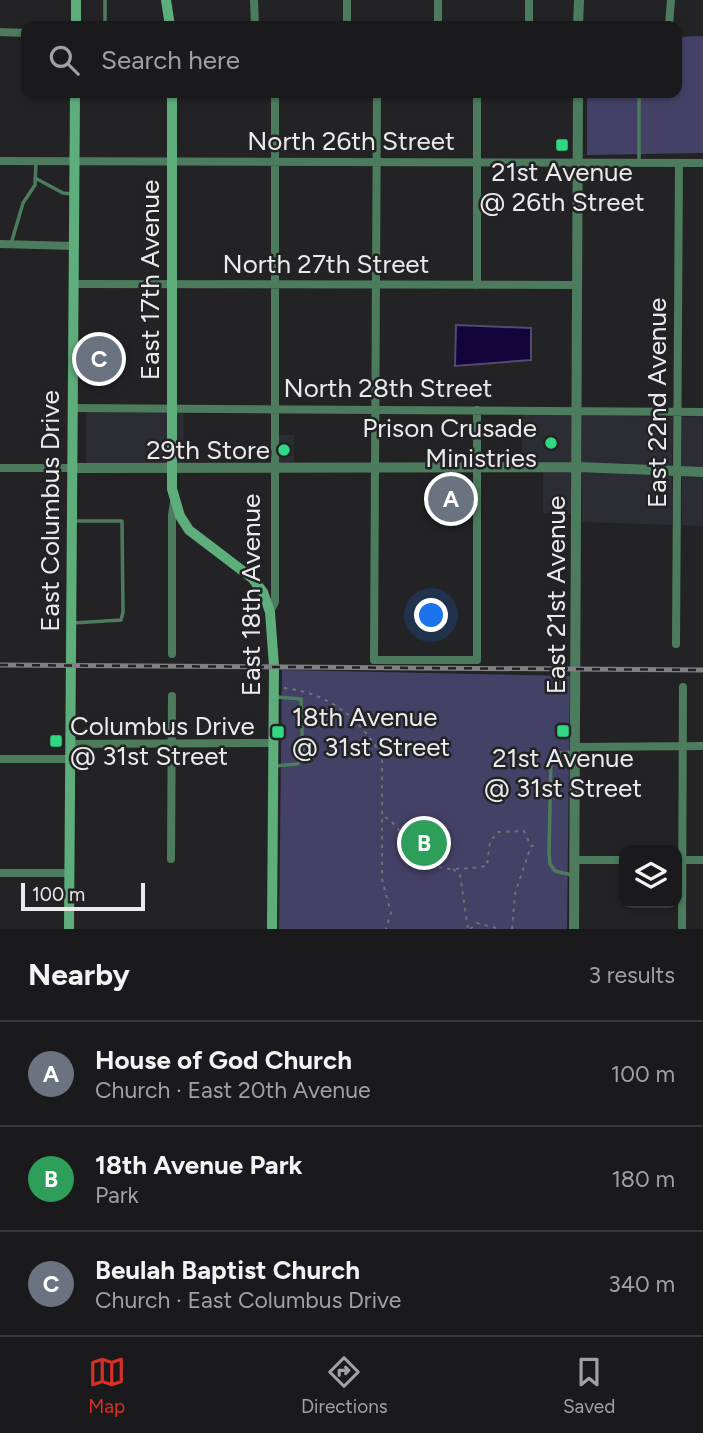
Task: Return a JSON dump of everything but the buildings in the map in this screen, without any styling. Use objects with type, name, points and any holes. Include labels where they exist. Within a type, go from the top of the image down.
[{"type":"main road","points":[[76,0],[76,21]]},
{"type":"main road","points":[[166,0],[169,21]]},
{"type":"main road","name":"East Columbus Drive","points":[[69,929],[75,98]]},
{"type":"main road","name":"East 17th Avenue","points":[[172,98],[174,502]]},
{"type":"main road","points":[[174,502],[180,516],[200,541],[252,578],[263,592],[270,612]]},
{"type":"main road","name":"East 18th Avenue","points":[[270,612],[274,697],[272,929]]},
{"type":"street","points":[[254,0],[255,21]]},
{"type":"street","points":[[347,0],[347,21]]},
{"type":"street","points":[[438,0],[438,21]]},
{"type":"street","points":[[529,0],[529,21]]},
{"type":"street","points":[[578,21],[579,0]]},
{"type":"street","points":[[669,21],[671,0]]},
{"type":"street","points":[[0,33],[21,33]]},
{"type":"street","name":"East 18th Avenue","points":[[270,612],[275,603],[275,98]]},
{"type":"street","points":[[377,98],[374,660],[477,660],[477,410]]},
{"type":"street","points":[[477,98],[477,285]]},
{"type":"street","name":"East 21st Avenue","points":[[573,929],[578,467],[578,98]]},
{"type":"street","name":"North 26th Street","points":[[0,161],[703,163]]},
{"type":"street","name":"East 22nd Avenue","points":[[676,644],[680,163]]},
{"type":"street","points":[[0,244],[74,246]]},
{"type":"street","name":"North 27th Street","points":[[74,284],[578,285]]},
{"type":"street","name":"North 28th Street","points":[[74,408],[703,412]]},
{"type":"street","points":[[0,468],[578,467],[703,472]]},
{"type":"street","points":[[172,654],[174,502]]},
{"type":"street","points":[[680,845],[683,687]]},
{"type":"street","points":[[171,859],[172,696]]},
{"type":"street","points":[[70,744],[273,743]]},
{"type":"street","points":[[575,749],[703,746]]},
{"type":"street","points":[[0,759],[70,760]]},
{"type":"street","points":[[574,860],[619,860]]},
{"type":"street","points":[[682,860],[703,860]]},
{"type":"street","points":[[0,873],[70,873]]},
{"type":"street","points":[[681,908],[682,929]]},
{"type":"lane","points":[[104,21],[105,0]]},
{"type":"lane","points":[[639,98],[639,163]]},
{"type":"lane","points":[[11,244],[20,210],[36,178],[36,161]]},
{"type":"lane","points":[[36,178],[63,193],[74,194]]},
{"type":"lane","points":[[72,623],[111,623],[121,620],[123,612],[122,521],[73,521]]},
{"type":"lane","points":[[273,766],[298,764],[303,759],[301,699],[274,697]]},
{"type":"lane","points":[[574,875],[555,871],[550,864],[549,841],[551,758],[557,753],[575,749]]},
{"type":"path","points":[[283,688],[301,690],[332,700],[374,742],[382,756],[382,879],[390,901],[387,928],[393,929]]},
{"type":"path","points":[[384,817],[394,823],[418,861],[433,867],[487,866],[490,842],[498,832],[524,831],[531,846],[516,894],[512,929]]},
{"type":"path","points":[[531,846],[538,845]]},
{"type":"path","points":[[452,868],[460,875],[469,929],[477,923],[500,929]]},
{"type":"shaded area","points":[[703,36],[703,153],[587,155],[587,98],[682,98],[682,37]]},
{"type":"shaded area","points":[[456,325],[531,328],[531,360],[455,366]]},
{"type":"shaded area","points":[[184,409],[183,467],[86,468],[86,410]]},
{"type":"shaded area","points":[[522,411],[578,411],[578,465],[522,465]]},
{"type":"shaded area","points":[[582,415],[673,417],[672,468],[582,463]]},
{"type":"shaded area","points":[[703,416],[703,468],[682,468],[682,417]]},
{"type":"shaded area","points":[[276,435],[294,435],[294,466],[276,466]]},
{"type":"shaded area","points":[[543,467],[577,468],[576,513],[543,513]]},
{"type":"shaded area","points":[[582,472],[672,476],[672,525],[582,522]]},
{"type":"shaded area","points":[[682,477],[703,477],[703,526],[682,525]]},
{"type":"shaded area","points":[[282,670],[570,676],[567,929],[279,929]]},
{"type":"railway","points":[[0,665],[703,670]]},
{"type":"place","name":"21st Avenue @ 26th Street","points":[[562,145]]},
{"type":"place","name":"Beulah Baptist Church","points":[[99,359]]},
{"type":"place","name":"Prison Crusade Ministries","points":[[551,443]]},
{"type":"place","name":"29th Store","points":[[284,450]]},
{"type":"place","name":"House of God Church","points":[[451,499]]},
{"type":"place","name":"21st Avenue @ 31st Street","points":[[563,731]]},
{"type":"place","name":"18th Avenue @ 31st Street","points":[[278,732]]},
{"type":"place","name":"Columbus Drive @ 31st Street","points":[[56,741]]},
{"type":"place","name":"18th Avenue Park","points":[[424,843]]}]
